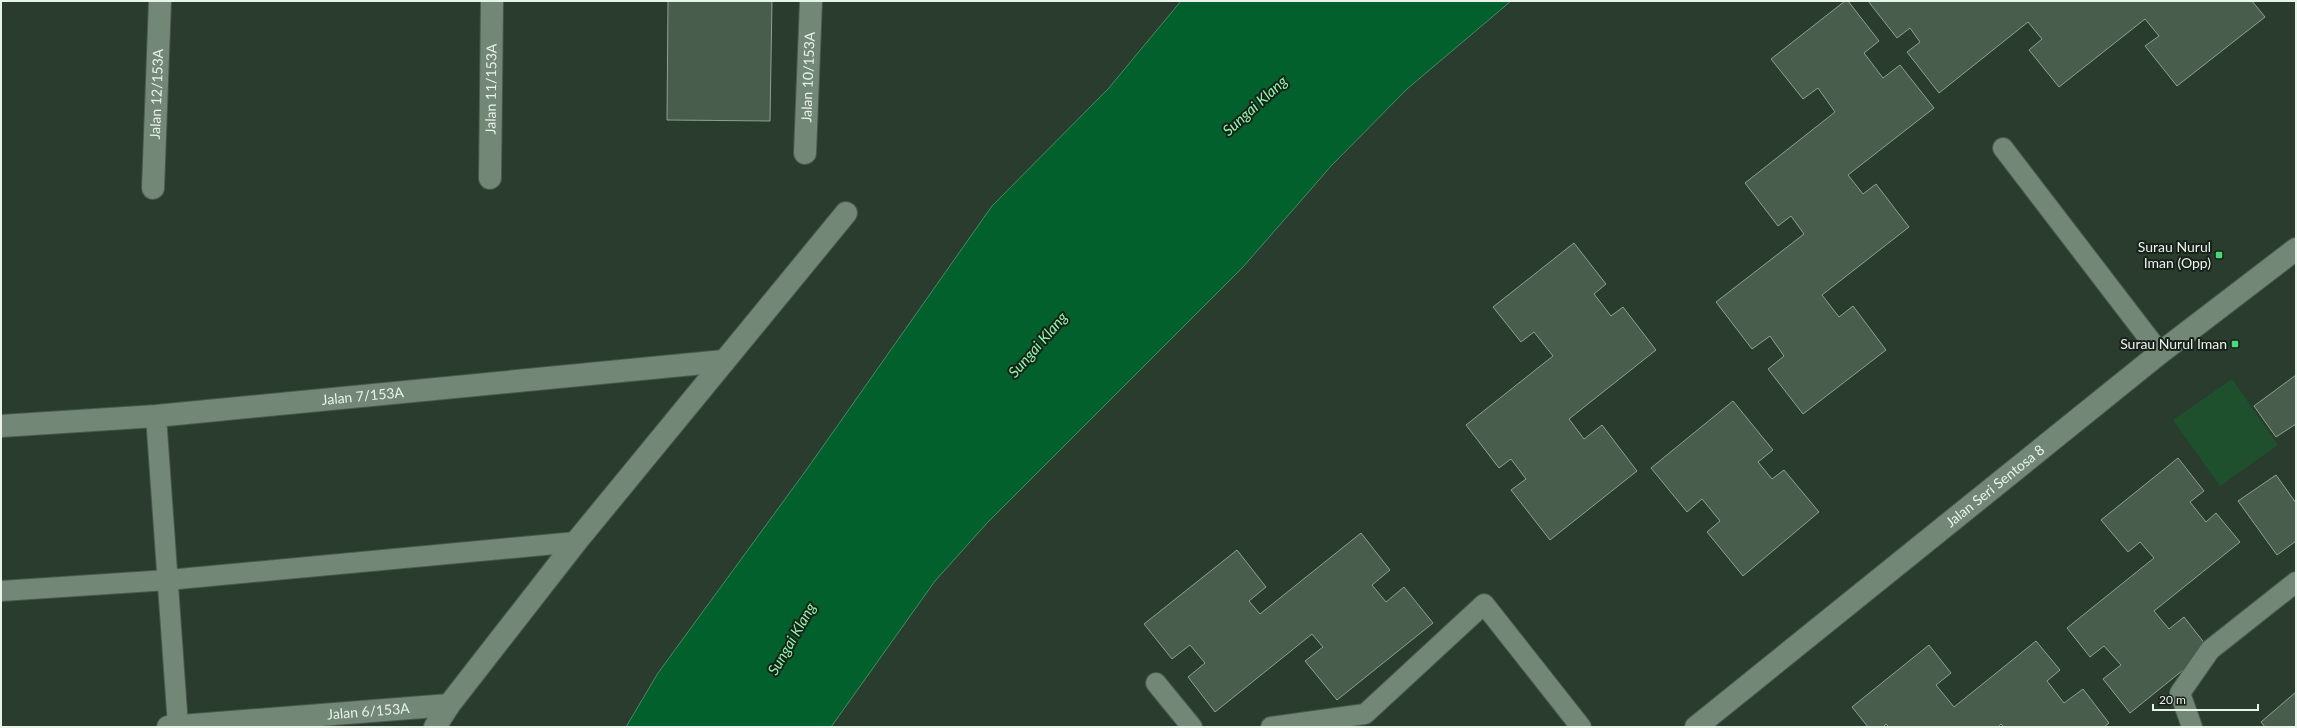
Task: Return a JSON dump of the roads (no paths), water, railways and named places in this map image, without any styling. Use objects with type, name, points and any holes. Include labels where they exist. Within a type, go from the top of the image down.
[{"type":"street","name":"Jalan 12/153A","points":[[153,188],[160,1]]},
{"type":"street","name":"Jalan 11/153A","points":[[490,178],[492,1]]},
{"type":"street","name":"Jalan 10/153A","points":[[805,153],[810,1]]},
{"type":"street","points":[[435,727],[449,705],[576,542],[846,213]]},
{"type":"street","name":"Jalan Seri Sentosa 8","points":[[1696,727],[2160,353],[2296,249]]},
{"type":"street","name":"Jalan 7/153A","points":[[1,426],[156,416],[724,361]]},
{"type":"street","name":"Jalan 6/153A","points":[[173,727],[449,705]]},
{"type":"lane","points":[[2003,148],[2160,353]]},
{"type":"lane","points":[[156,416],[168,580],[173,727]]},
{"type":"lane","points":[[1,591],[168,580],[576,542]]},
{"type":"lane","points":[[2192,727],[2180,693],[2210,650],[2296,582]]},
{"type":"lane","points":[[1271,727],[1365,714],[1484,604],[1581,727]]},
{"type":"lane","points":[[1156,683],[1192,727]]},
{"type":"water","name":"Sungai Klang","points":[[1181,1],[1511,1],[1407,89],[1332,165],[1243,267],[987,523],[935,581],[831,727],[626,727],[658,673],[807,469],[992,206],[1108,89]]},
{"type":"place","name":"Surau Nurul Iman (Opp)","points":[[2219,255]]},
{"type":"place","name":"Surau Nurul Iman","points":[[2235,344]]}]
